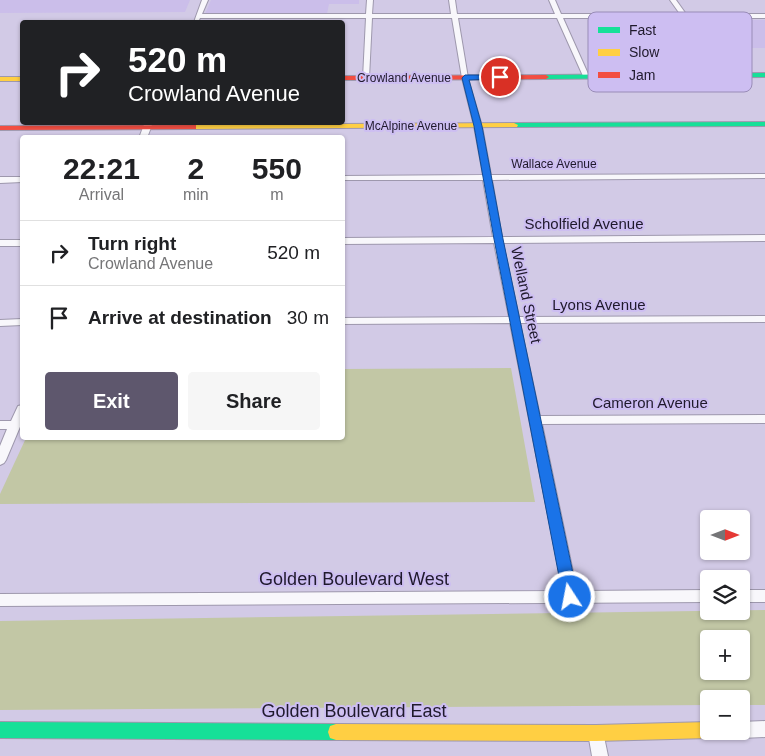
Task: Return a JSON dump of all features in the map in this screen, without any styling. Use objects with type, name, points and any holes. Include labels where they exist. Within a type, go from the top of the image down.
[{"type":"street","points":[[205,0],[196,19],[283,20],[370,17],[588,16]]},
{"type":"street","points":[[366,78],[370,0]]},
{"type":"street","name":"Welland Street","points":[[452,0],[465,78],[478,126],[498,239],[516,320],[570,597]]},
{"type":"street","points":[[552,0],[586,76]]},
{"type":"street","points":[[673,0],[682,12]]},
{"type":"street","points":[[752,16],[765,16]]},
{"type":"street","name":"Crowland Avenue","points":[[345,78],[586,76]]},
{"type":"street","name":"Crowland Avenue","points":[[752,76],[765,76]]},
{"type":"street","points":[[0,79],[20,79]]},
{"type":"street","name":"McAlpine Avenue","points":[[0,128],[146,129],[765,124]]},
{"type":"street","name":"Wallace Avenue","points":[[345,178],[765,176]]},
{"type":"street","points":[[0,180],[20,180]]},
{"type":"street","name":"Scholfield Avenue","points":[[345,241],[765,238]]},
{"type":"street","points":[[0,243],[20,243]]},
{"type":"street","name":"Lyons Avenue","points":[[345,321],[765,319]]},
{"type":"street","points":[[0,322],[20,322]]},
{"type":"street","points":[[0,460],[20,413]]},
{"type":"street","name":"Cameron Avenue","points":[[535,420],[765,419]]},
{"type":"street","points":[[0,425],[15,425]]},
{"type":"street","name":"Golden Boulevard West","points":[[0,600],[700,596]]},
{"type":"street","points":[[750,596],[765,596]]},
{"type":"street","points":[[750,730],[765,729]]},
{"type":"street","name":"Golden Boulevard East","points":[[0,730],[596,733],[700,730]]},
{"type":"street","points":[[596,733],[600,756]]},
{"type":"shaded area","points":[[0,0],[190,0],[185,12],[0,13]]},
{"type":"shaded area","points":[[211,0],[359,0],[359,4],[329,4],[327,14],[205,14]]},
{"type":"shaded area","points":[[752,20],[765,20],[765,48],[752,48]]},
{"type":"green space","points":[[511,368],[535,502],[0,504],[0,494],[25,440],[345,440],[345,369]]},
{"type":"green space","points":[[750,610],[765,610],[765,705],[750,705],[750,690],[700,690],[700,705],[0,710],[0,621],[700,611],[700,620],[750,620]]},
{"type":"traffic: fast","points":[[752,75],[765,75]]},
{"type":"traffic: fast","points":[[546,77],[588,77]]},
{"type":"traffic: fast","points":[[514,125],[765,124]]},
{"type":"traffic: fast","points":[[0,730],[336,732]]},
{"type":"traffic: slow","points":[[0,79],[20,79]]},
{"type":"traffic: slow","points":[[193,127],[514,125]]},
{"type":"traffic: slow","points":[[336,732],[596,733],[700,730]]},
{"type":"traffic: jam","points":[[345,78],[546,77]]},
{"type":"traffic: jam","points":[[0,128],[193,127]]},
{"type":"route","points":[[500,77],[465,78],[478,126],[498,239],[516,320],[570,597]]}]
